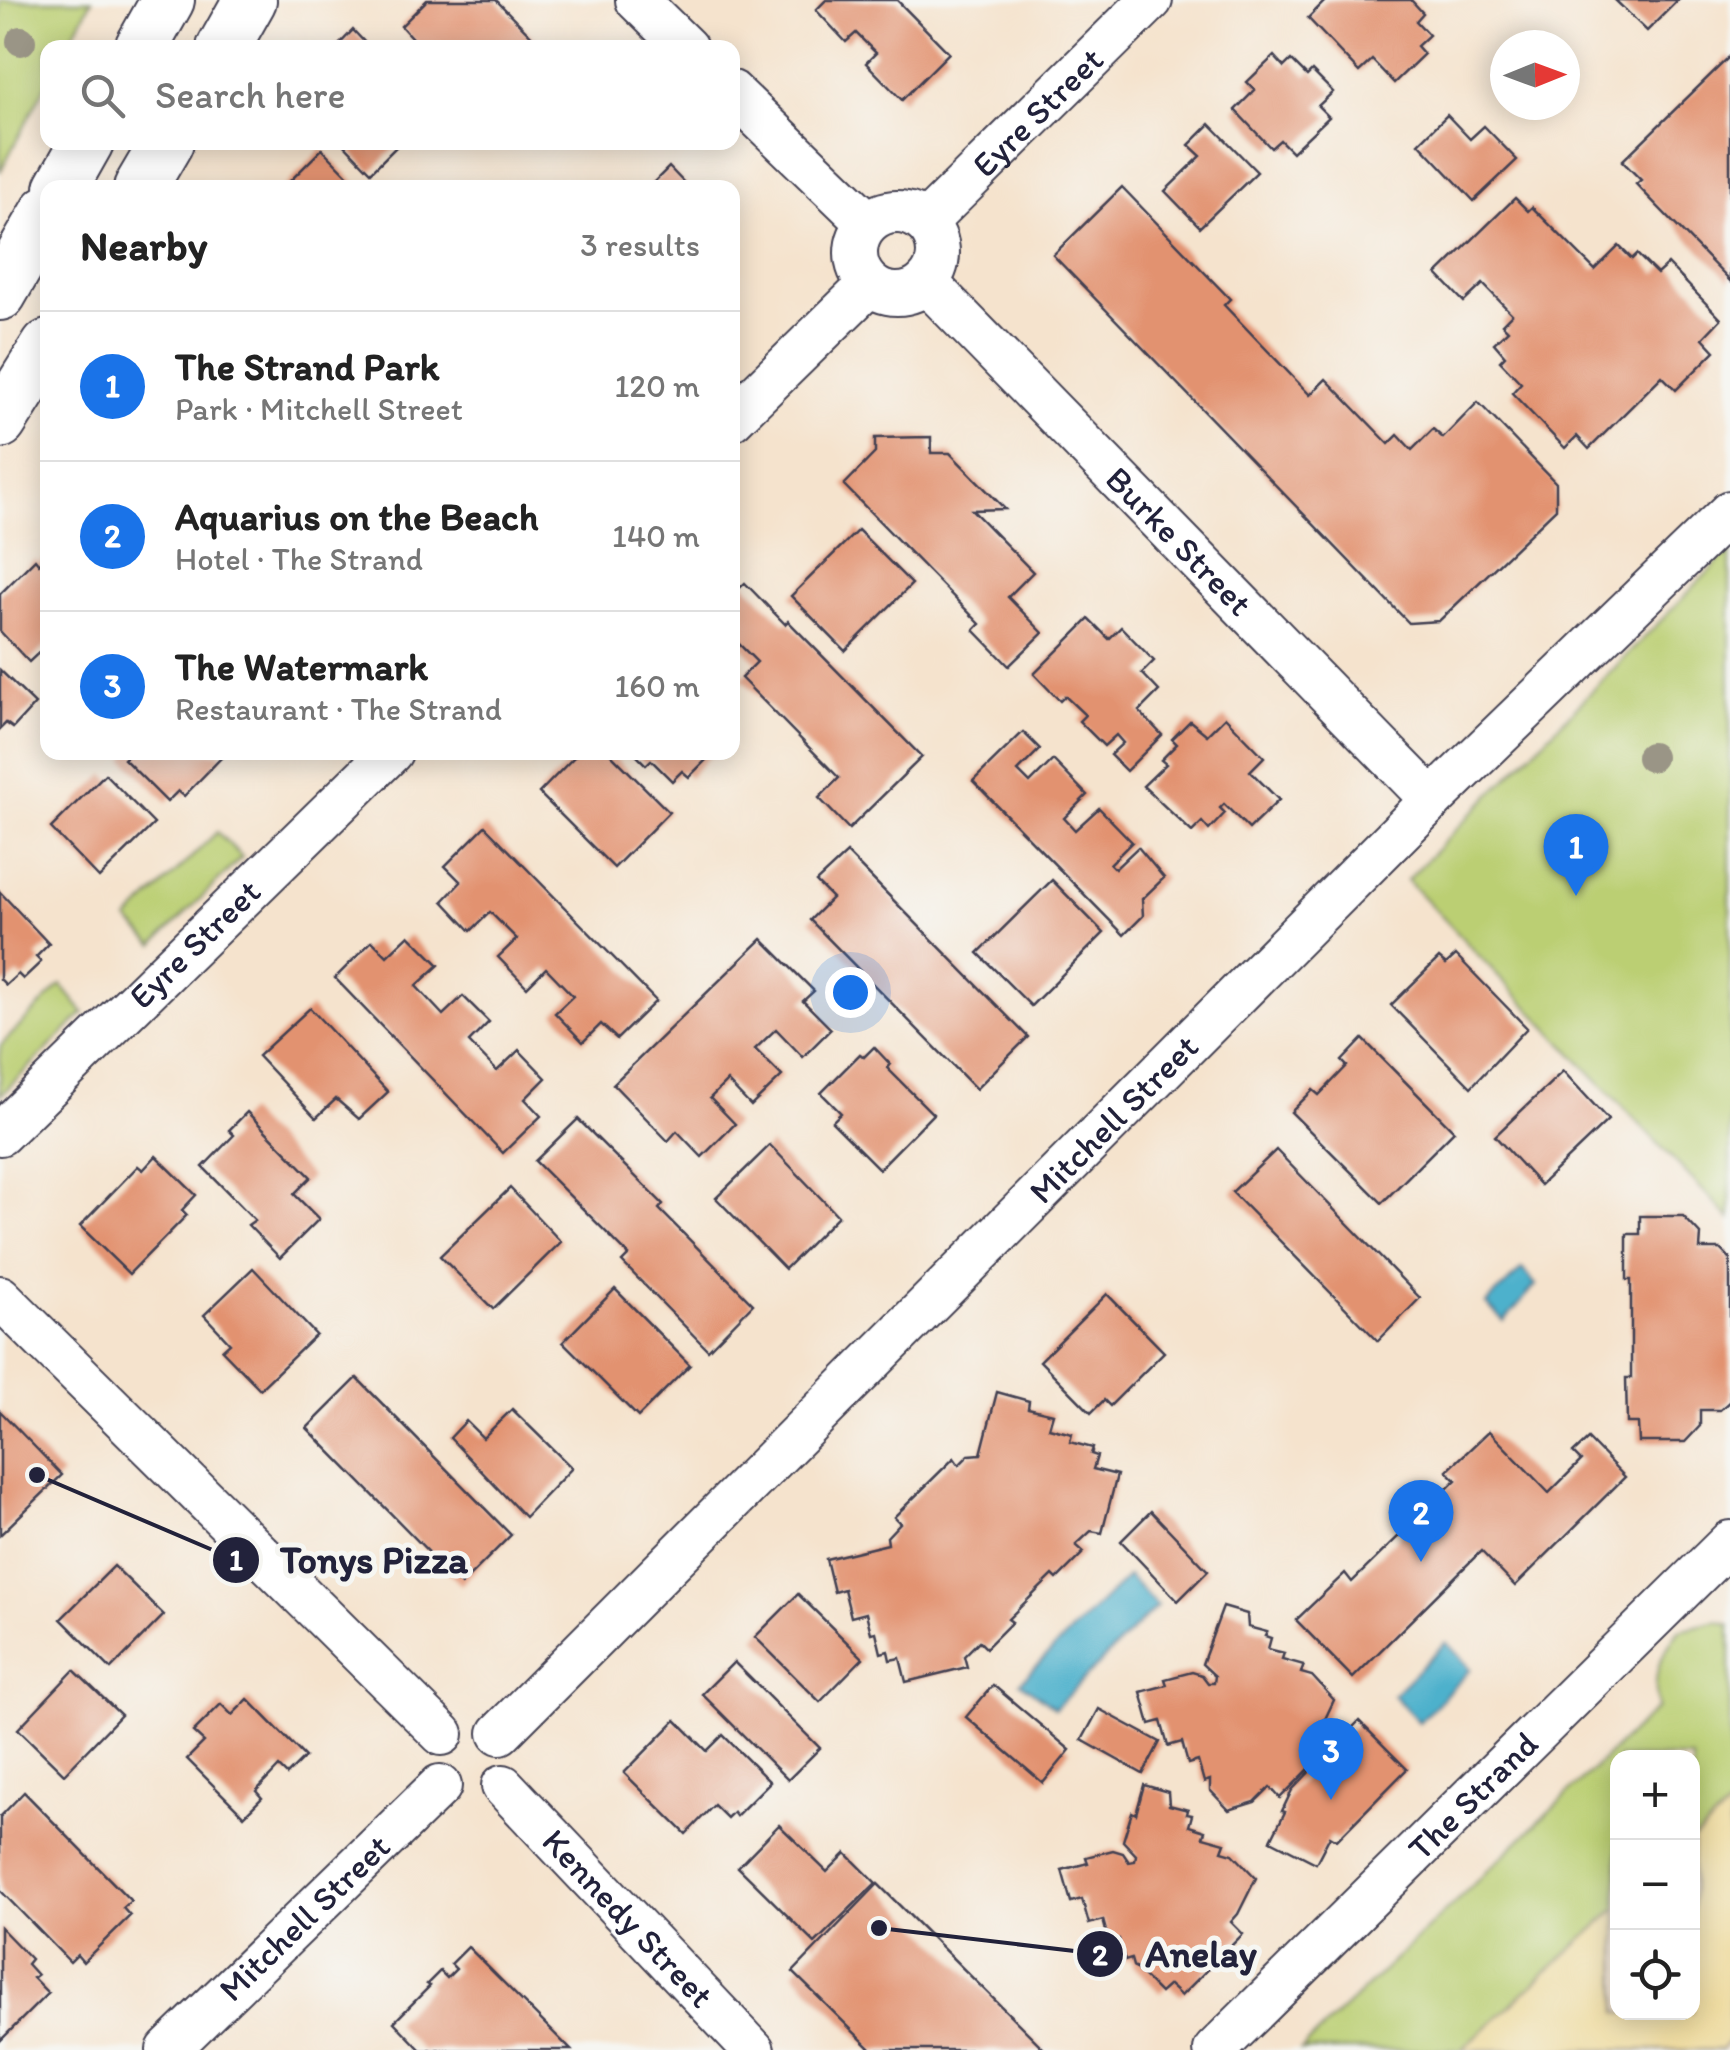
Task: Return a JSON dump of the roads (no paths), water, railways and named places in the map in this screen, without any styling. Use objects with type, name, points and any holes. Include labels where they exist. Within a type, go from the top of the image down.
[{"type":"main road","points":[[146,40],[168,0]]},
{"type":"main road","points":[[227,40],[250,0]]},
{"type":"main road","points":[[66,180],[82,150]]},
{"type":"main road","points":[[145,180],[162,150]]},
{"type":"main road","points":[[0,294],[40,225]]},
{"type":"main road","points":[[0,422],[40,359]]},
{"type":"street","points":[[637,0],[678,40]]},
{"type":"street","name":"Eyre Street","points":[[926,224],[1151,0]]},
{"type":"street","points":[[740,100],[868,223]]},
{"type":"street","points":[[903,212],[926,224],[934,234],[938,259],[926,282],[904,294],[880,291],[870,284],[861,274],[856,248],[868,223],[878,216],[903,212]]},
{"type":"street","name":"Burke Street","points":[[926,282],[1432,800]]},
{"type":"street","points":[[740,411],[870,284]]},
{"type":"street","name":"Mitchell Street","points":[[500,1733],[1432,800],[1730,512]]},
{"type":"street","name":"Eyre Street","points":[[0,1134],[382,760]]},
{"type":"street","points":[[0,1296],[442,1734]]},
{"type":"street","name":"The Strand","points":[[1215,2050],[1730,1542]]},
{"type":"street","points":[[478,1721],[500,1733],[511,1754],[511,1765],[494,1795],[459,1800],[440,1786],[432,1754],[442,1734],[452,1726],[478,1721]]},
{"type":"street","name":"Mitchell Street","points":[[168,2050],[440,1786]]},
{"type":"street","name":"Kennedy Street","points":[[502,1786],[753,2050]]},
{"type":"water","points":[[1522,1269],[1536,1285],[1504,1321],[1486,1304]]},
{"type":"water","points":[[1128,1576],[1157,1606],[1055,1708],[1020,1682]]},
{"type":"water","points":[[1446,1642],[1471,1669],[1419,1722],[1393,1695]]},
{"type":"place","name":"The Strand Park","points":[[1576,896]]},
{"type":"place","name":"Tonys Pizza","points":[[37,1475]]},
{"type":"place","name":"Aquarius on the Beach","points":[[1421,1562]]},
{"type":"place","name":"The Watermark","points":[[1331,1800]]},
{"type":"place","name":"Anelay","points":[[879,1928]]}]
